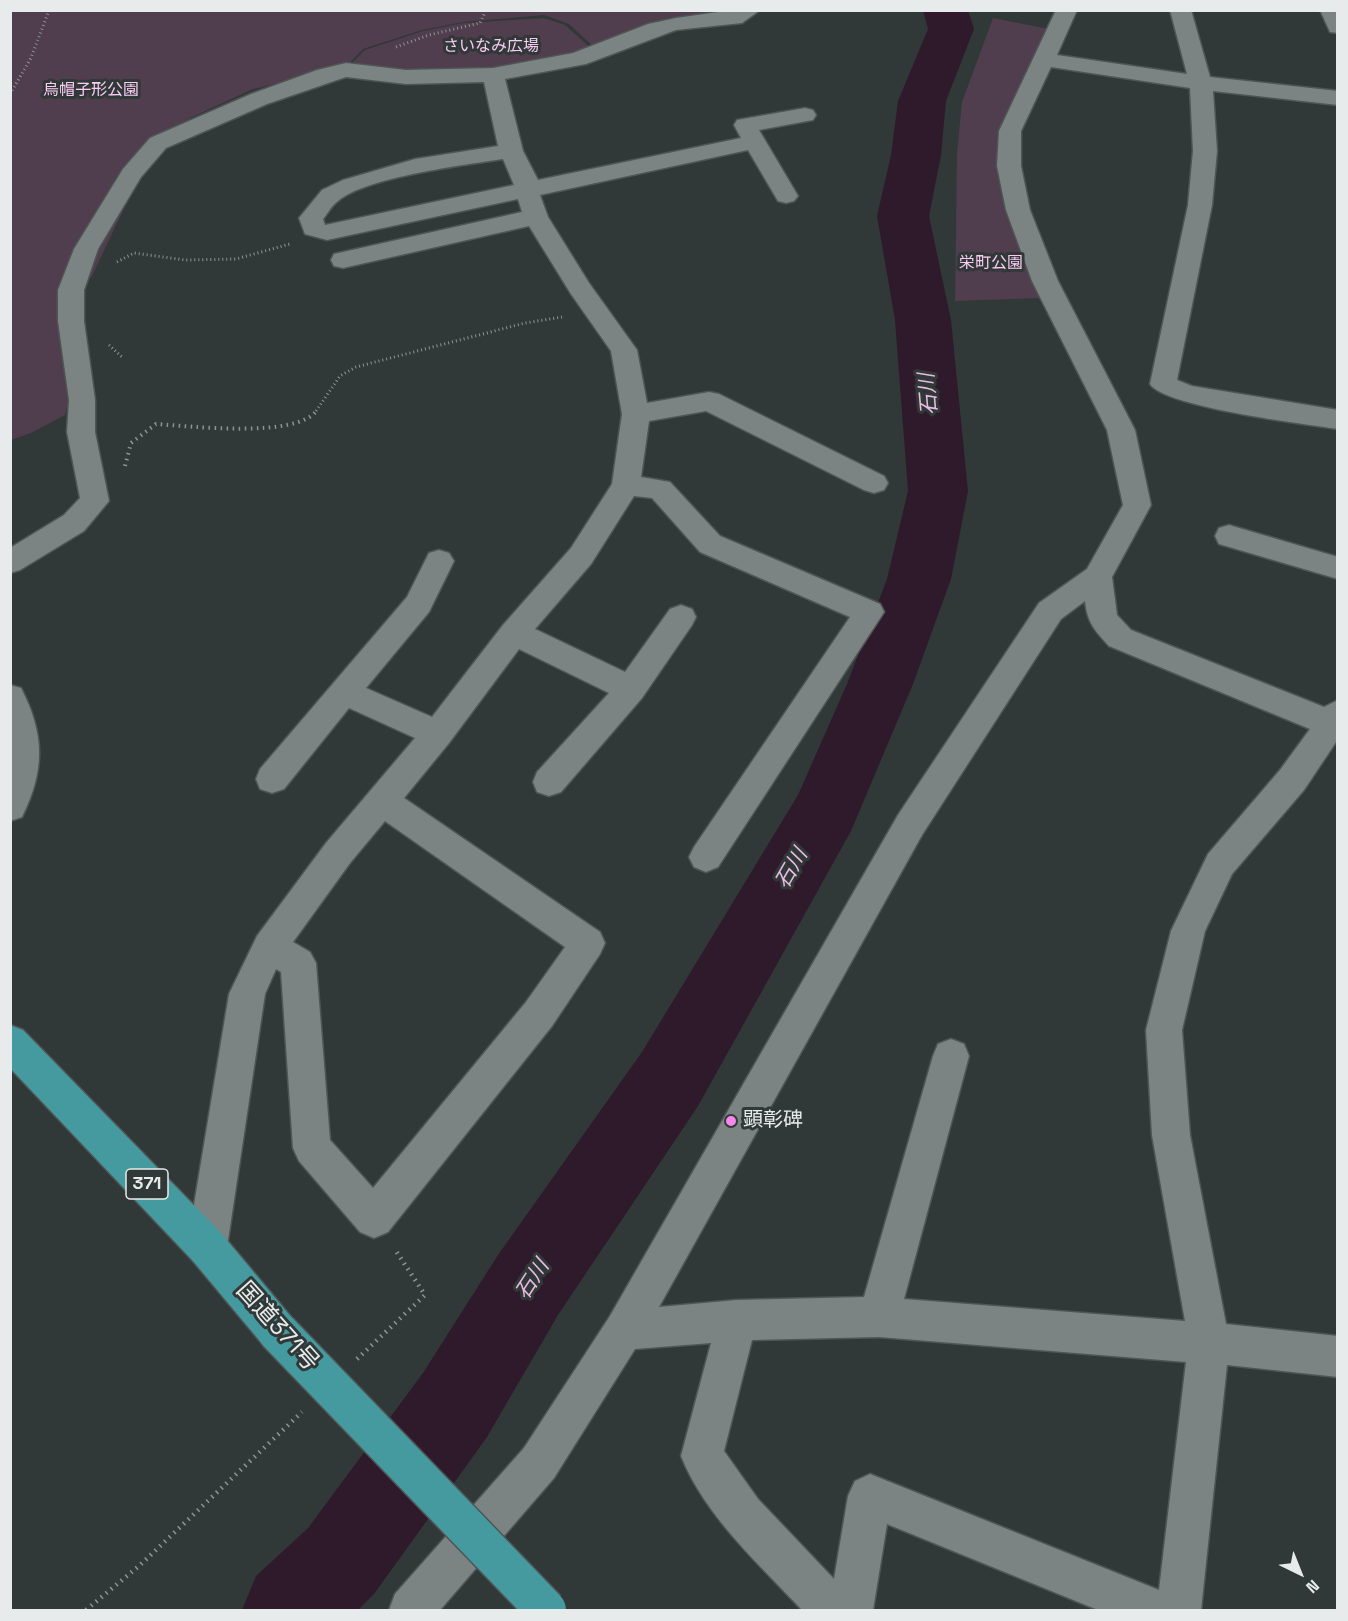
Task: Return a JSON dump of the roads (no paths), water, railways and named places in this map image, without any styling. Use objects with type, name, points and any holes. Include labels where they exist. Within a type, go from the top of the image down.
[{"type":"highway","name":"国道371号","points":[[10,1042],[207,1247],[278,1332],[546,1611]]},
{"type":"street","points":[[11,561],[74,523],[95,501],[81,432],[82,400],[71,321],[71,290],[86,249],[131,174],[158,143],[325,75],[346,70],[366,83],[406,77],[492,75],[578,59],[656,29],[676,24],[734,18],[750,10]]},
{"type":"street","points":[[411,1611],[539,1463],[624,1330],[910,825],[1050,611],[1097,577],[1137,505],[1121,430],[1045,281],[1018,210],[1009,166],[1010,131],[1067,10]]},
{"type":"street","points":[[1180,10],[1201,83],[1205,151],[1200,205],[1163,384],[1187,394],[1338,420]]},
{"type":"street","points":[[1330,10],[1338,27]]},
{"type":"street","points":[[1042,59],[1201,83],[1338,98]]},
{"type":"street","points":[[207,1247],[247,993],[270,946],[338,853],[438,734],[514,633],[581,556],[626,485],[636,414],[624,350],[536,217],[526,189],[526,181],[511,151],[492,75]]},
{"type":"street","points":[[786,196],[745,126],[805,116]]},
{"type":"street","points":[[511,151],[415,166],[351,185],[330,195],[311,218],[320,230],[755,142]]},
{"type":"street","points":[[343,260],[536,217]]},
{"type":"street","points":[[636,414],[709,401],[874,483]]},
{"type":"street","points":[[626,485],[660,489],[710,544],[869,612],[706,857]]},
{"type":"street","points":[[1229,536],[1338,568]]},
{"type":"street","points":[[272,778],[418,604],[439,561]]},
{"type":"street","points":[[1097,577],[1102,619],[1120,638],[1335,718],[1292,780],[1220,864],[1188,931],[1164,1030],[1171,1135],[1209,1343],[1179,1611]]},
{"type":"street","points":[[549,782],[631,689],[681,617]]},
{"type":"street","points":[[514,633],[631,689]]},
{"type":"street","points":[[344,692],[438,734]]},
{"type":"street","points":[[10,697],[25,738],[27,754],[10,807]]},
{"type":"street","points":[[270,946],[298,963],[312,1148],[374,1218],[539,1014],[588,943],[383,802]]},
{"type":"street","points":[[879,1317],[951,1056]]},
{"type":"street","points":[[624,1330],[737,1320],[879,1317],[1209,1343],[1338,1357]]},
{"type":"street","points":[[737,1320],[702,1456],[743,1514],[832,1611]]},
{"type":"street","points":[[851,1611],[870,1496],[1152,1611]]},
{"type":"waterway","name":"石川","points":[[290,1610],[341,1561],[455,1405],[528,1285],[670,1079],[826,810],[880,684],[919,579],[938,491],[923,320],[903,216],[916,155],[922,101],[951,29],[945,10]]},
{"type":"place","name":"顕彰碑","points":[[731,1121]]},
{"type":"park label","name":"さいなみ広場","points":[[491,47]]},
{"type":"park label","name":"烏帽子形公園","points":[[91,91]]},
{"type":"park label","name":"栄町公園","points":[[991,264]]}]
